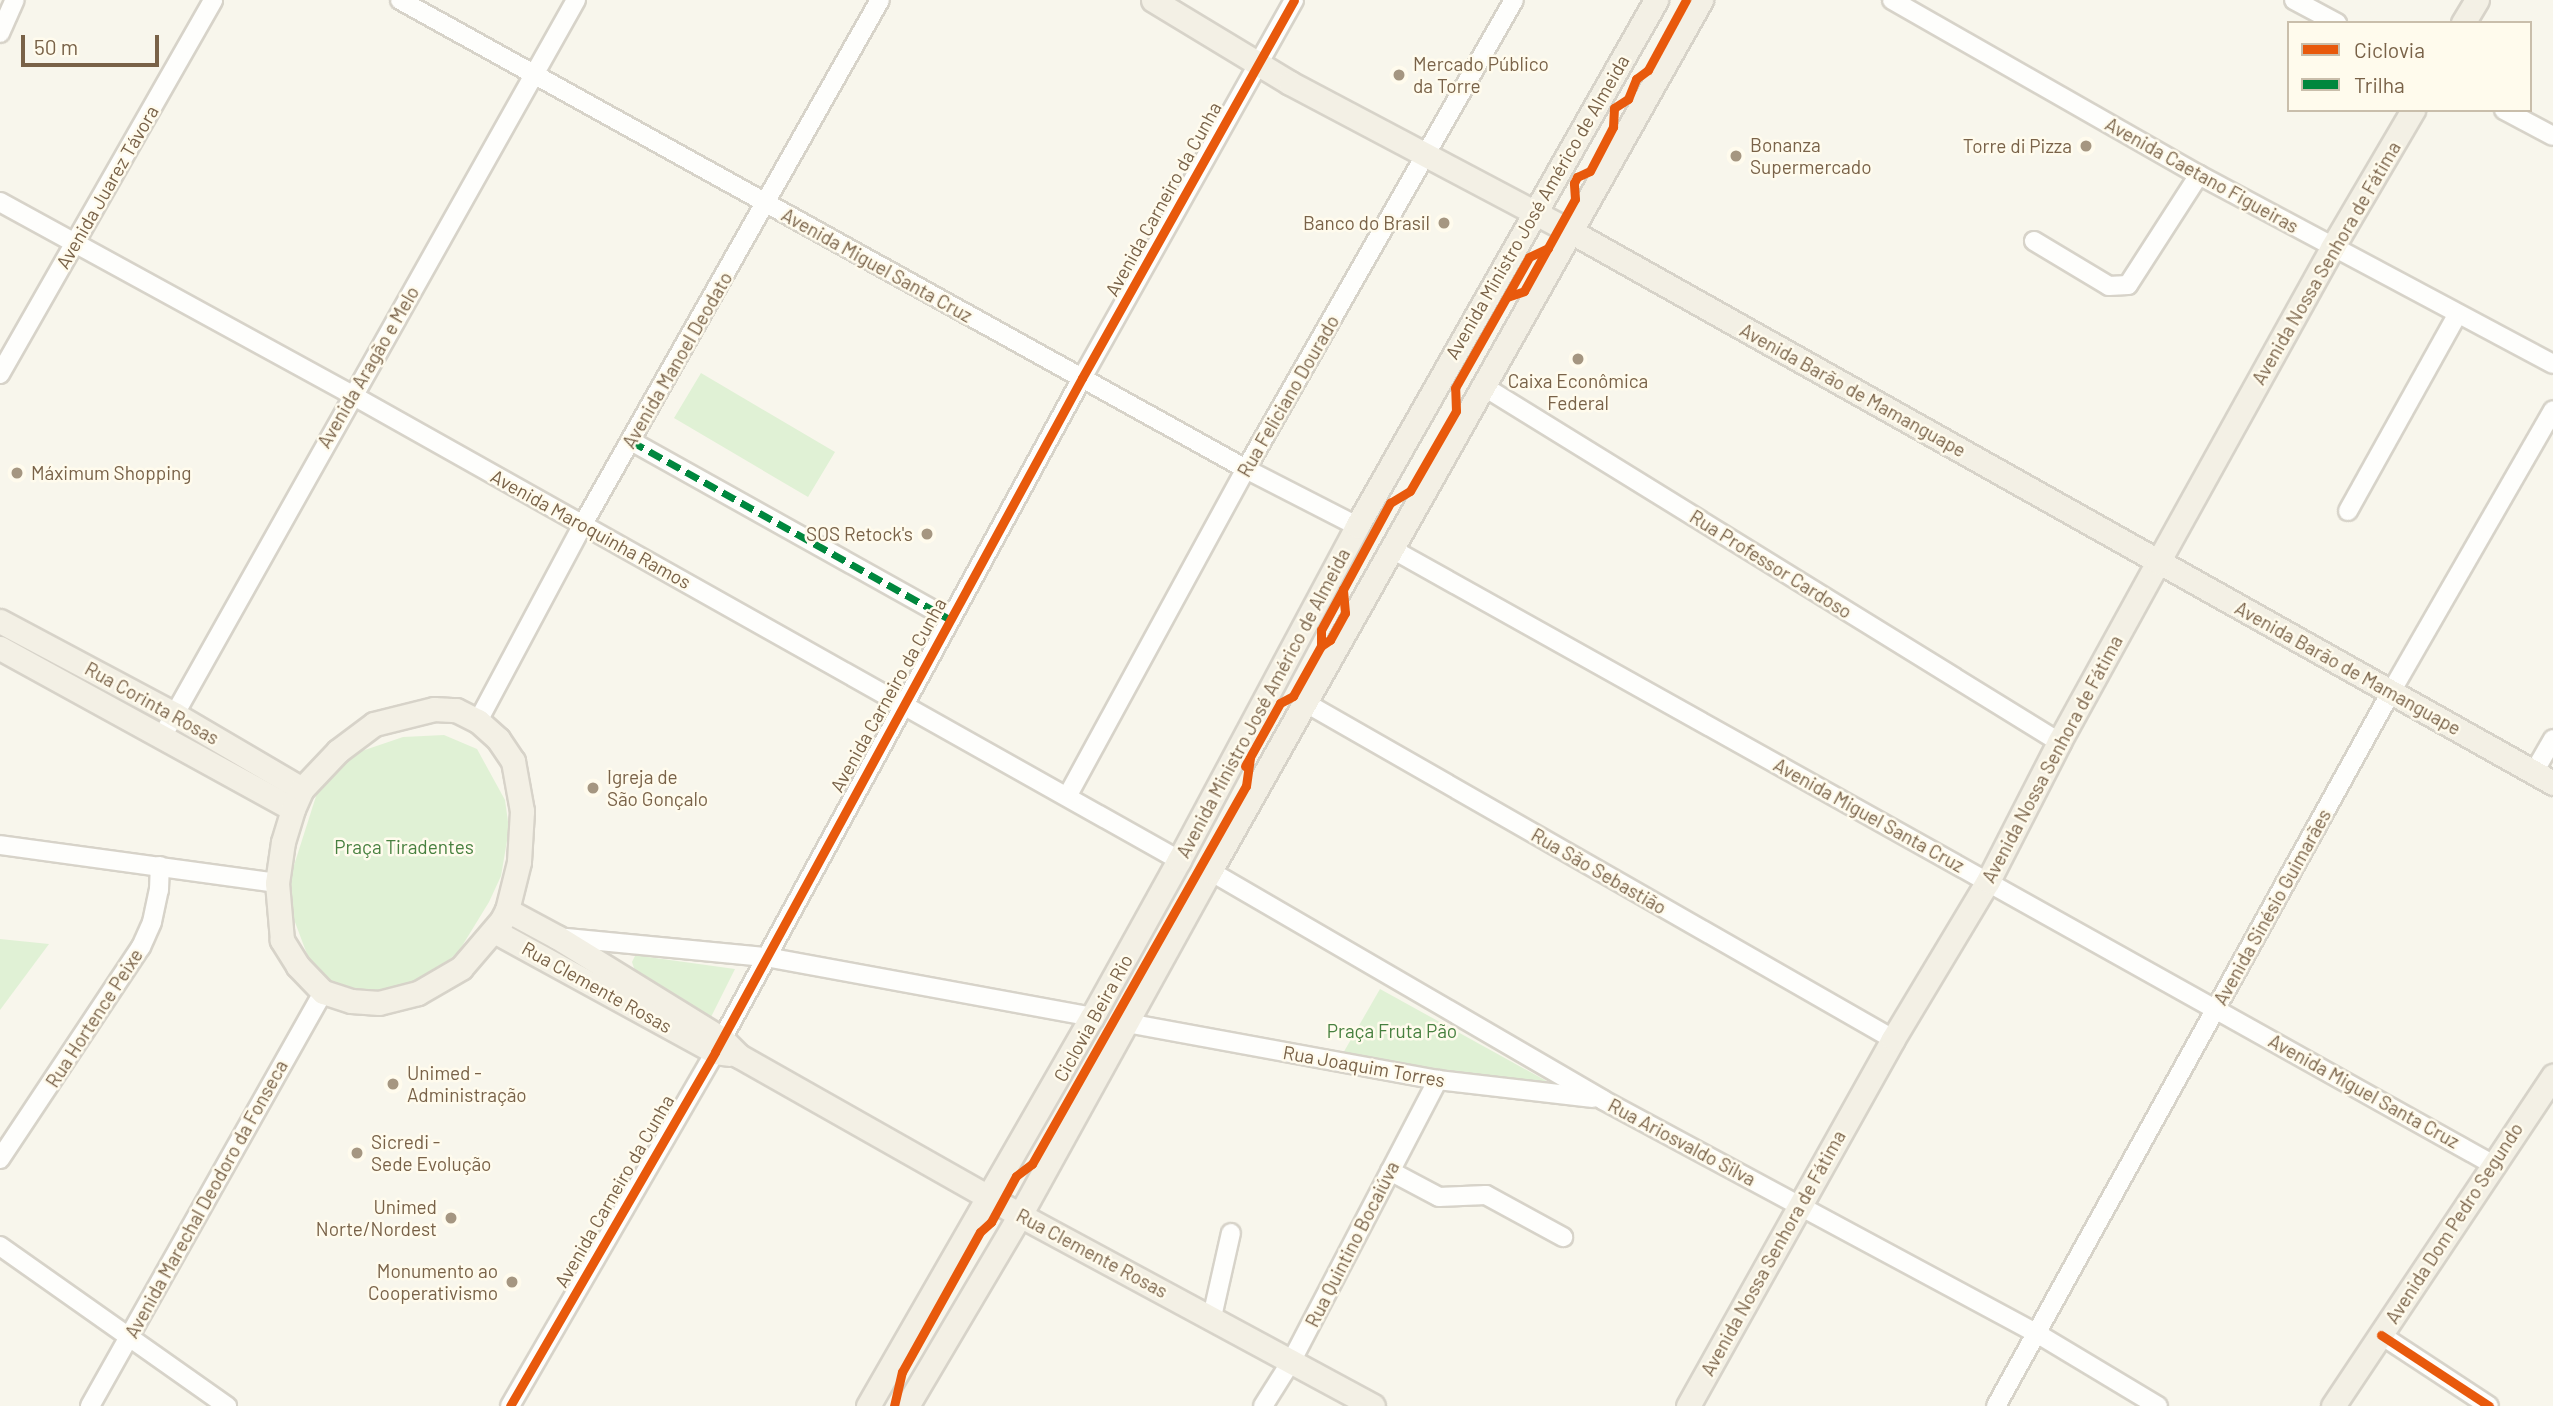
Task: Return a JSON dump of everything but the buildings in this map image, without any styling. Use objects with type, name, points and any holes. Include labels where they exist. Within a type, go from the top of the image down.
[{"type":"main road","name":"Avenida Barão de Mamanguape","points":[[1153,0],[1259,64],[1572,232],[2544,778]]},
{"type":"main road","name":"Avenida Ministro José Américo de Almeida","points":[[868,1406],[987,1195],[1092,1017],[1357,526],[1533,212],[1656,0]]},
{"type":"main road","name":"Avenida Ministro José Américo de Almeida","points":[[907,1406],[1020,1215],[1210,871],[1701,0]]},
{"type":"main road","points":[[2464,21],[2477,0]]},
{"type":"main road","name":"Avenida Nossa Senhora de Fátima","points":[[1688,1406],[1893,1040],[1988,881],[2059,742],[2158,562],[2332,248],[2412,112]]},
{"type":"main road","name":"Rua Corinta Rosas","points":[[0,621],[174,714],[298,799]]},
{"type":"main road","name":"Rua Corinta Rosas","points":[[0,648],[163,735],[298,799]]},
{"type":"main road","points":[[434,709],[456,710],[478,721],[498,739],[513,761],[519,786],[522,811],[519,862],[507,910],[494,930],[461,968],[418,993],[379,1003],[351,1001],[323,992],[298,966],[282,940],[277,883],[283,842],[298,799],[338,751],[374,724],[403,714],[434,709]]},
{"type":"main road","name":"Rua Clemente Rosas","points":[[507,910],[557,937],[718,1045]]},
{"type":"main road","name":"Rua Clemente Rosas","points":[[494,930],[739,1056],[1020,1215],[1373,1406]]},
{"type":"main road","name":"Avenida Dom Pedro Segundo","points":[[2333,1406],[2553,1076]]},
{"type":"street","points":[[0,33],[15,0]]},
{"type":"street","name":"Avenida Juarez Távora","points":[[0,374],[213,0]]},
{"type":"street","name":"Avenida Miguel Santa Cruz","points":[[400,0],[534,77],[1082,379],[1357,526]]},
{"type":"street","name":"Avenida Aragão e Melo","points":[[163,735],[576,0]]},
{"type":"street","name":"Avenida Manoel Deodato","points":[[478,721],[583,524],[880,0]]},
{"type":"street","name":"Avenida Carneiro da Cunha","points":[[510,1406],[718,1045],[902,705],[1294,0]]},
{"type":"street","name":"Rua Feliciano Dourado","points":[[1068,795],[1246,469],[1514,0]]},
{"type":"street","name":"Avenida Caetano Figueiras","points":[[1892,0],[2199,175],[2456,315],[2553,364]]},
{"type":"street","points":[[2294,0],[2333,21]]},
{"type":"street","points":[[2508,112],[2553,136]]},
{"type":"street","points":[[2034,241],[2109,286],[2128,285],[2199,175]]},
{"type":"street","name":"Avenida Maroquinha Ramos","points":[[0,202],[76,241],[352,395],[902,705],[1068,795],[1179,860]]},
{"type":"street","points":[[2348,511],[2456,315]]},
{"type":"street","name":"Rua Professor Cardoso","points":[[1483,386],[2059,742]]},
{"type":"street","name":"Avenida Sinésio Guimarães","points":[[1996,1406],[2391,692],[2553,410]]},
{"type":"street","points":[[631,441],[950,619]]},
{"type":"street","name":"Avenida Miguel Santa Cruz","points":[[1392,549],[2492,1164]]},
{"type":"street","name":"Rua São Sebastião","points":[[1306,703],[1893,1040]]},
{"type":"street","points":[[2544,778],[2553,739]]},
{"type":"street","points":[[0,845],[277,883]]},
{"type":"street","name":"Rua Hortence Peixe","points":[[0,1159],[141,947],[152,922],[159,890],[160,866]]},
{"type":"street","name":"Rua Ariosvaldo Silva","points":[[1210,871],[1603,1100],[2038,1334],[2158,1406]]},
{"type":"street","name":"Rua Clemente Rosas","points":[[557,937],[766,957]]},
{"type":"street","points":[[766,957],[1092,1017]]},
{"type":"street","name":"Avenida Marechal Deodoro da Fonseca","points":[[90,1406],[323,992]]},
{"type":"street","name":"Rua Joaquim Torres","points":[[1127,1023],[1438,1080],[1603,1100]]},
{"type":"street","name":"Rua Quintino Bocaiúva","points":[[1263,1406],[1292,1360],[1438,1080]]},
{"type":"street","points":[[1390,1171],[1439,1197],[1486,1195],[1563,1237]]},
{"type":"street","points":[[1212,1317],[1231,1233]]},
{"type":"street","points":[[0,1246],[227,1406]]},
{"type":"street","points":[[2381,1335],[2490,1406]]},
{"type":"green space","points":[[701,373],[835,452],[808,497],[674,418]]},
{"type":"green space","name":"Praça Tiradentes","points":[[444,735],[477,749],[505,800],[509,829],[501,876],[489,902],[459,951],[429,978],[381,993],[327,983],[310,962],[290,909],[289,881],[318,790],[353,754],[403,737]]},
{"type":"green space","points":[[0,939],[49,944],[0,1010]]},
{"type":"green space","points":[[636,954],[735,969],[710,1019],[635,971],[632,962]]},
{"type":"green space","name":"Praça Fruta Pão","points":[[1380,989],[1561,1089],[1342,1055]]},
{"type":"marked path","points":[[631,441],[949,619]]},
{"type":"cycle path","points":[[510,1406],[715,1052],[1082,378],[1294,0]]},
{"type":"cycle path","points":[[1507,297],[1524,291],[1575,199],[1574,183],[1577,177],[1590,171],[1613,127],[1614,108],[1628,99],[1636,79],[1648,70],[1686,0]]},
{"type":"cycle path","points":[[1321,646],[1321,630],[1390,503],[1410,491],[1456,411],[1455,388],[1529,257],[1548,248]]},
{"type":"cycle path","points":[[1245,766],[1280,703],[1293,696],[1321,646],[1330,640],[1345,613],[1343,589]]},
{"type":"cycle path","name":"Ciclovia Beira Rio","points":[[894,1406],[902,1372],[980,1232],[991,1222],[1016,1176],[1032,1164],[1246,786],[1250,758]]},
{"type":"cycle path","points":[[2381,1335],[2489,1406]]},
{"type":"place","name":"Mercado Público da Torre","points":[[1399,75]]},
{"type":"place","name":"Torre di Pizza","points":[[2086,146]]},
{"type":"place","name":"Bonanza Supermercado","points":[[1736,156]]},
{"type":"place","name":"Banco do Brasil","points":[[1444,223]]},
{"type":"place","name":"Caixa Econômica Federal","points":[[1578,359]]},
{"type":"place","name":"Máximum Shopping","points":[[17,473]]},
{"type":"place","name":"SOS Retock's","points":[[927,534]]},
{"type":"place","name":"Igreja de São Gonçalo","points":[[593,788]]},
{"type":"place","name":"Unimed - Administração","points":[[393,1084]]},
{"type":"place","name":"Sicredi - Sede Evolução","points":[[357,1153]]},
{"type":"place","name":"Unimed Norte/Nordest","points":[[451,1218]]},
{"type":"place","name":"Monumento ao Cooperativismo","points":[[512,1282]]}]
